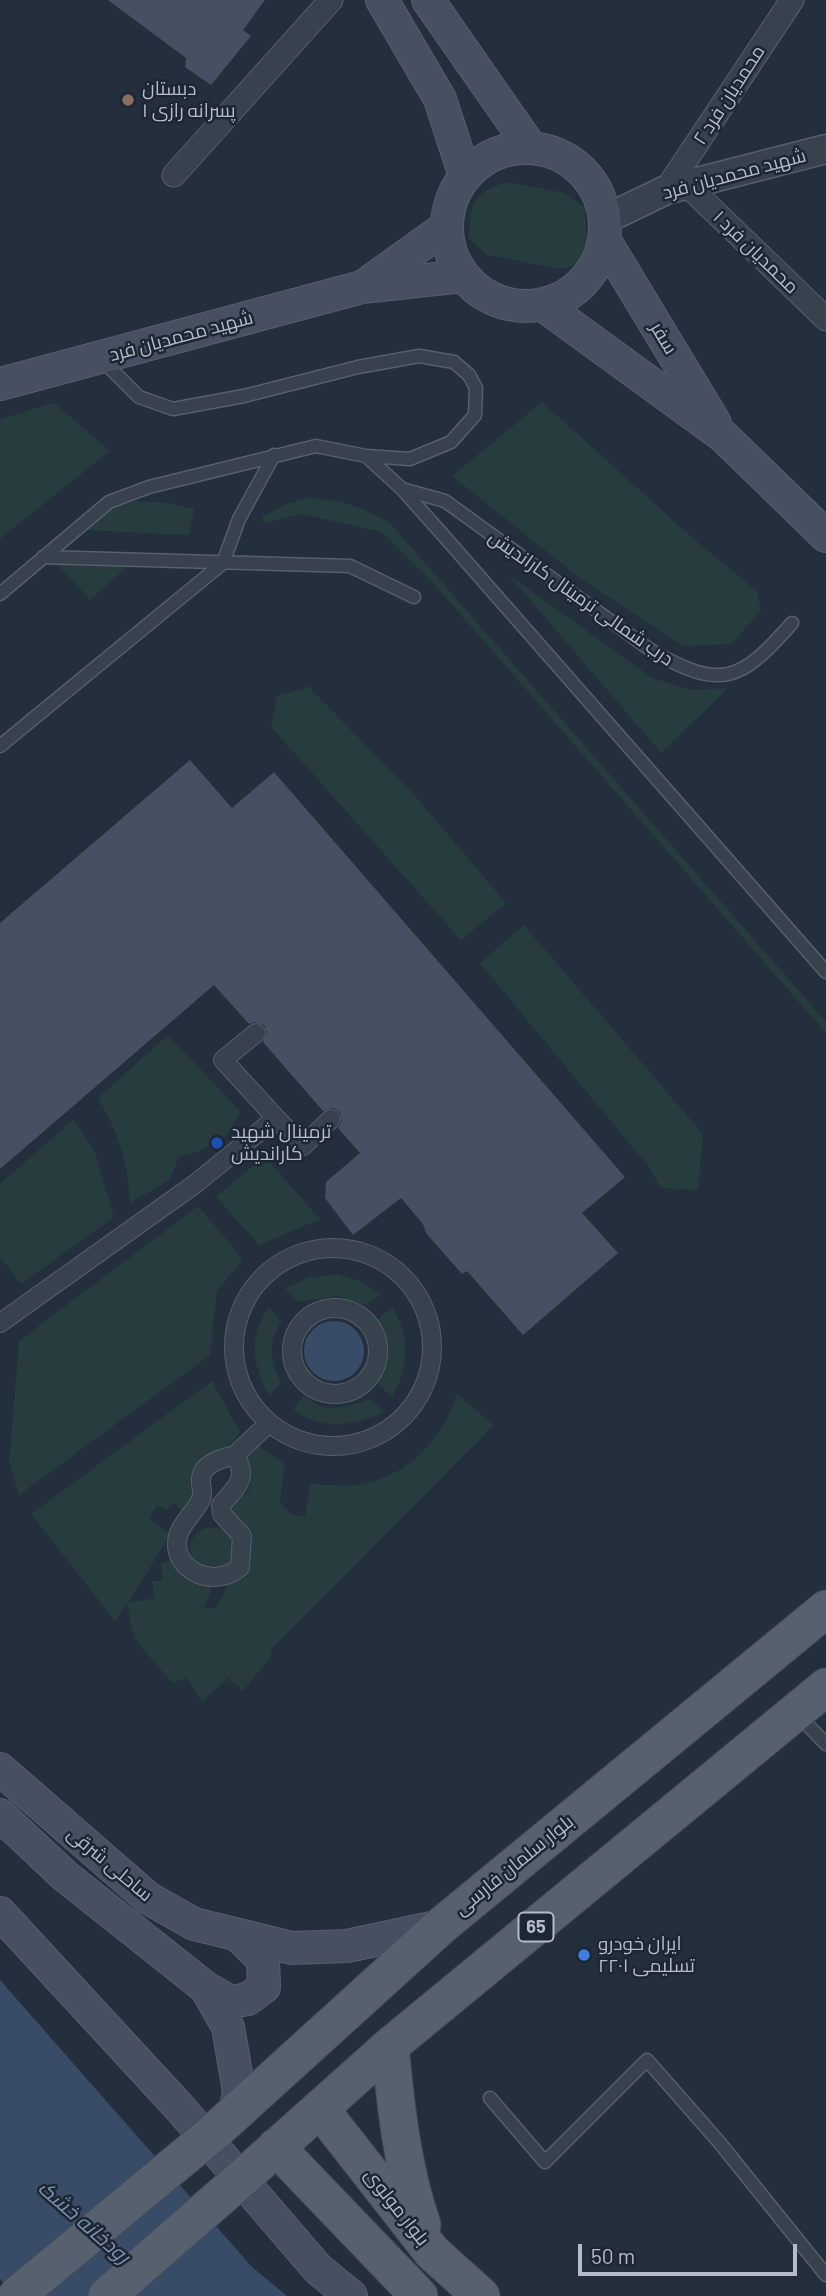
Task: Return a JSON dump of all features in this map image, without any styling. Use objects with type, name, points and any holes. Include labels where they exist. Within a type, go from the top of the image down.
[{"type":"main road","points":[[382,0],[440,100],[465,176]]},
{"type":"main road","points":[[428,0],[531,148]]},
{"type":"main road","points":[[531,148],[554,152],[573,163],[595,188],[606,230],[600,259],[577,289],[543,305],[520,307],[498,302],[479,292],[463,276],[450,253],[446,227],[451,200],[465,176],[494,154],[531,148]]},
{"type":"main road","points":[[362,287],[446,227]]},
{"type":"main road","name":"سفر","points":[[606,230],[723,436]]},
{"type":"main road","points":[[362,287],[463,276]]},
{"type":"main road","name":"شهید محمدیان فرد","points":[[0,384],[362,287]]},
{"type":"main road","name":"سفر","points":[[543,305],[723,436],[826,536]]},
{"type":"main road","name":"بلوار سلمان فارسی","points":[[16,2296],[224,2123],[440,1926],[826,1609]]},
{"type":"main road","name":"65","points":[[107,2296],[248,2172],[288,2159],[332,2123],[390,2046],[826,1687]]},
{"type":"main road","name":"ساحلی شرقی","points":[[0,1769],[148,1898],[194,1924],[292,1948],[348,1946],[440,1926]]},
{"type":"main road","name":"ساحلی شرقی","points":[[0,1815],[65,1876],[206,1988],[228,2027],[239,2091],[224,2123]]},
{"type":"main road","points":[[0,1913],[179,2107],[318,2269],[351,2296]]},
{"type":"main road","points":[[206,1988],[231,2003],[248,1999],[264,1987],[262,1960],[240,1937]]},
{"type":"main road","points":[[390,2046],[398,2129],[408,2184],[432,2252]]},
{"type":"main road","name":"بلوار مولوی","points":[[332,2123],[432,2252],[481,2296]]},
{"type":"main road","points":[[288,2159],[419,2296]]},
{"type":"street","points":[[174,175],[331,0]]},
{"type":"street","name":"۲ محمدیان فرد","points":[[676,187],[792,0]]},
{"type":"street","name":"شهید محمدیان فرد","points":[[606,230],[676,187],[826,149]]},
{"type":"street","name":"۱ محمدیان فرد","points":[[676,187],[826,319]]},
{"type":"street","points":[[256,1033],[223,1060],[303,1146],[331,1119]]},
{"type":"street","points":[[0,1323],[195,1184],[276,1118]]},
{"type":"street","points":[[351,1248],[372,1255],[400,1273],[416,1291],[430,1322],[431,1371],[418,1402],[387,1432],[358,1444],[318,1446],[267,1424],[246,1398],[235,1352],[237,1319],[251,1290],[264,1275],[312,1250],[351,1248]]},
{"type":"street","points":[[331,1308],[345,1309],[369,1322],[378,1341],[379,1355],[376,1366],[362,1386],[337,1394],[322,1392],[300,1377],[291,1349],[295,1335],[305,1319],[331,1308]]},
{"type":"street","points":[[235,1455],[242,1468],[242,1479],[236,1491],[221,1505],[222,1514],[242,1536],[240,1567],[231,1576],[219,1580],[194,1572],[184,1561],[178,1545],[178,1534],[198,1508],[204,1492],[201,1481],[203,1471],[210,1464],[235,1455],[267,1424]]},
{"type":"lane","points":[[0,594],[109,502],[149,487],[316,446],[366,456],[410,459],[451,442],[475,415],[476,388],[469,375],[454,362],[419,356],[358,367],[244,397],[173,409],[139,397],[99,358]]},
{"type":"lane","points":[[0,746],[223,563],[239,519],[274,455]]},
{"type":"lane","points":[[366,456],[402,489],[826,972]]},
{"type":"lane","name":"درب شمالی ترمینال کاراندیش","points":[[402,489],[445,500],[652,651],[687,671],[726,676],[750,666],[792,622]]},
{"type":"lane","points":[[43,557],[350,566],[414,597]]},
{"type":"lane","points":[[795,1713],[826,1744]]},
{"type":"lane","points":[[490,2098],[545,2162],[647,2060],[719,2142],[826,2275]]},
{"type":"green space","points":[[507,182],[565,193],[585,208],[587,242],[579,265],[561,269],[487,255],[468,238],[473,208],[480,195]]},
{"type":"green space","points":[[542,402],[696,541],[757,591],[761,611],[731,644],[683,646],[580,578],[452,476]]},
{"type":"green space","points":[[54,403],[110,451],[0,539],[0,419]]},
{"type":"green space","points":[[309,498],[352,505],[391,524],[826,1022],[826,1033],[435,585],[382,532],[301,514],[264,523],[262,517],[286,504]]},
{"type":"green space","points":[[137,501],[169,503],[194,509],[189,535],[80,530],[105,509]]},
{"type":"green space","points":[[56,563],[123,564],[127,567],[90,600]]},
{"type":"green space","points":[[508,574],[652,678],[690,690],[728,688],[661,753]]},
{"type":"green space","points":[[309,687],[410,790],[506,903],[461,940],[271,727],[277,696]]},
{"type":"green space","points":[[524,925],[703,1134],[698,1190],[661,1188],[648,1166],[480,963]]},
{"type":"green space","points":[[168,1035],[240,1111],[231,1129],[224,1136],[198,1152],[179,1157],[170,1179],[130,1203],[121,1149],[98,1098]]},
{"type":"green space","points":[[74,1119],[95,1153],[114,1217],[21,1284],[0,1257],[0,1184]]},
{"type":"green space","points":[[264,1156],[320,1219],[259,1245],[216,1197]]},
{"type":"green space","points":[[198,1206],[243,1259],[217,1291],[210,1355],[19,1495],[9,1463],[19,1341]]},
{"type":"green space","points":[[338,1274],[361,1282],[381,1294],[366,1305],[337,1296],[298,1302],[285,1288],[308,1278]]},
{"type":"green space","points":[[269,1307],[281,1321],[274,1337],[272,1352],[281,1383],[269,1396],[256,1362],[255,1340],[262,1318]]},
{"type":"green space","points":[[392,1307],[402,1329],[406,1352],[402,1375],[392,1397],[378,1384],[385,1352],[383,1337],[376,1321]]},
{"type":"green space","points":[[212,1381],[240,1432],[196,1490],[189,1506],[182,1511],[174,1503],[166,1510],[157,1505],[149,1518],[170,1535],[128,1603],[155,1598],[152,1581],[163,1581],[161,1564],[174,1559],[184,1574],[212,1587],[204,1608],[216,1608],[228,1585],[245,1573],[249,1540],[244,1527],[231,1513],[231,1505],[249,1491],[251,1471],[245,1460],[257,1445],[285,1464],[280,1502],[291,1514],[305,1517],[310,1484],[348,1485],[372,1482],[405,1467],[419,1455],[442,1427],[457,1394],[494,1425],[272,1648],[270,1658],[243,1691],[228,1678],[202,1702],[187,1678],[172,1683],[134,1638],[127,1604],[115,1621],[31,1514]]},
{"type":"green space","points":[[305,1394],[319,1405],[335,1408],[370,1399],[384,1412],[360,1421],[326,1424],[293,1409]]},
{"type":"green space","points":[[212,1527],[221,1528],[228,1533],[233,1540],[233,1558],[228,1565],[221,1570],[212,1571],[203,1570],[196,1565],[191,1558],[190,1549],[191,1540],[196,1533],[203,1528]]},
{"type":"water","points":[[328,1321],[340,1321],[359,1334],[364,1351],[362,1363],[351,1376],[340,1381],[328,1381],[309,1368],[304,1357],[304,1345],[317,1326]]},
{"type":"water","name":"رودخانه خشک","points":[[0,1980],[252,2267],[287,2296],[15,2296],[0,2279]]},
{"type":"building","points":[[108,0],[265,0],[243,30],[251,36],[211,85],[185,67],[186,58]]},
{"type":"building","points":[[190,760],[232,808],[274,772],[625,1177],[582,1213],[618,1253],[523,1335],[467,1271],[462,1274],[426,1233],[423,1224],[401,1198],[353,1235],[325,1198],[326,1182],[360,1153],[338,1128],[342,1121],[340,1112],[333,1108],[323,1111],[263,1042],[267,1032],[264,1025],[255,1022],[249,1024],[214,985],[0,1169],[0,923]]},
{"type":"place","name":"دبستان پسرانه رازی ۱","points":[[128,100]]},
{"type":"place","name":"ترمینال شهید کاراندیش","points":[[217,1143]]},
{"type":"place","name":"ایران خودرو تسلیمی ۲۲۰۱","points":[[584,1955]]}]
